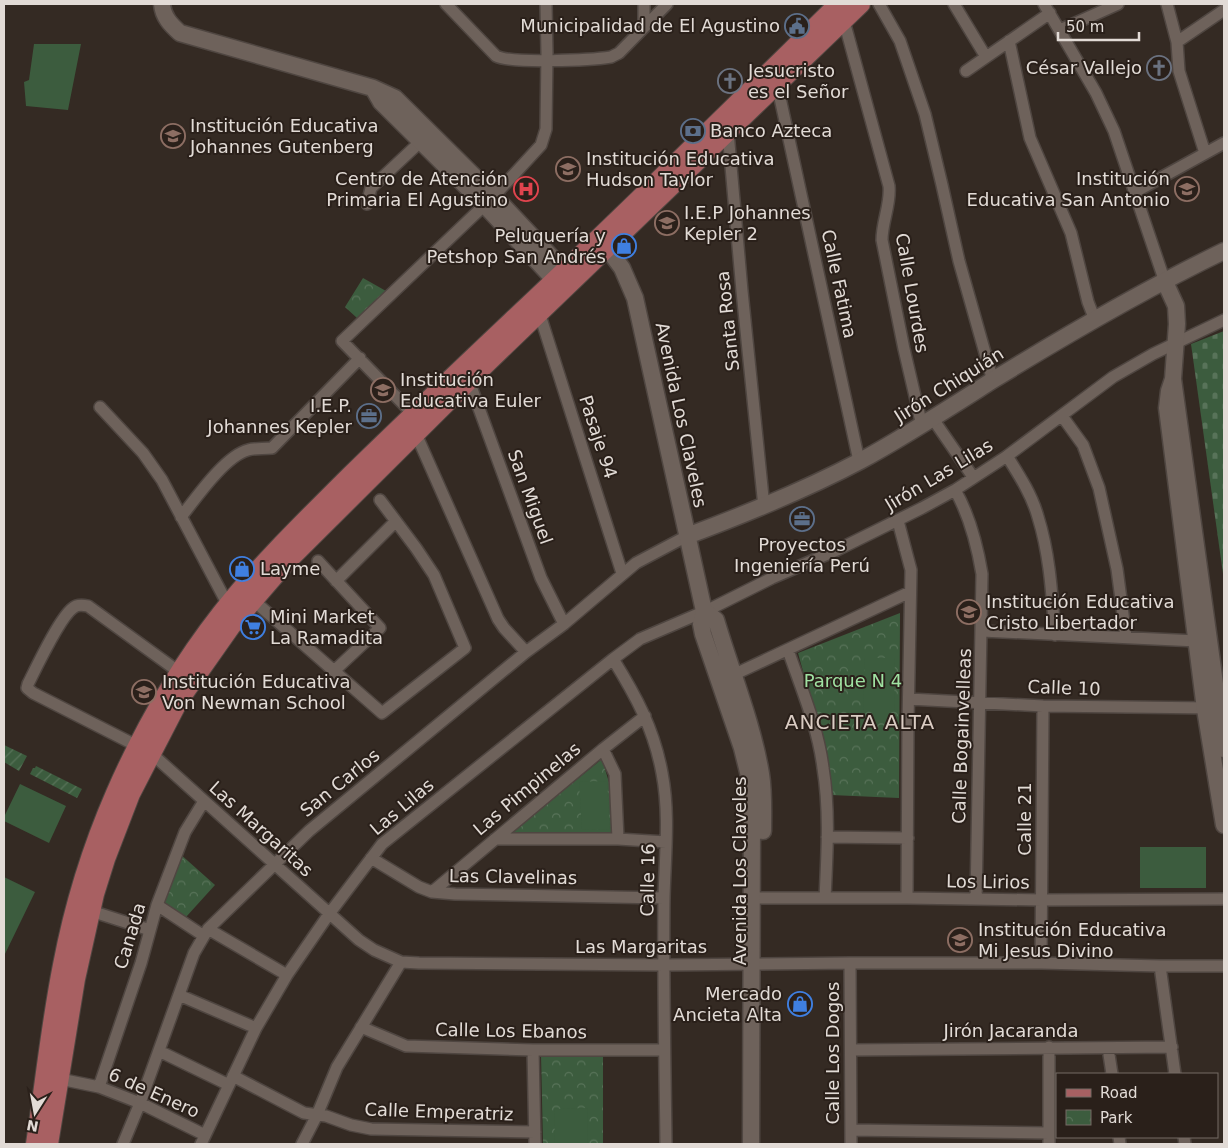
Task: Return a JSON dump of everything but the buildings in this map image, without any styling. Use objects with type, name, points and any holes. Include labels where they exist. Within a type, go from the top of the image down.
[{"type":"main road","points":[[601,245],[838,4]]},
{"type":"main road","points":[[35,1144],[58,988],[83,910],[103,823],[144,749],[179,672],[228,604],[310,514],[413,414],[503,338],[601,245],[728,132],[862,4]]},
{"type":"main road","points":[[144,749],[231,627],[287,562],[469,381],[503,338],[540,312],[564,280]]},
{"type":"main road","points":[[49,1144],[76,979],[83,910]]},
{"type":"street","points":[[162,4],[165,17],[171,26],[180,33],[373,88],[395,98],[423,139],[489,200],[564,280]]},
{"type":"street","points":[[446,4],[501,59],[547,60],[611,57],[620,53],[667,4]]},
{"type":"street","points":[[413,414],[342,341],[489,200],[538,150],[544,141],[546,129],[546,4]]},
{"type":"street","points":[[644,4],[644,27]]},
{"type":"street","points":[[879,4],[900,41],[925,114],[959,261],[993,380]]},
{"type":"street","points":[[954,4],[986,57]]},
{"type":"street","points":[[1060,30],[1118,4]]},
{"type":"street","points":[[1167,4],[1177,42],[1179,71],[1205,153]]},
{"type":"street","points":[[966,71],[1009,41],[1047,9],[1096,93],[1114,132],[1165,282],[1176,306],[1177,324],[1173,379],[1224,826]]},
{"type":"street","points":[[1177,42],[1224,10]]},
{"type":"street","name":"Calle Lourdes","points":[[844,21],[889,186],[890,200],[883,222],[882,240],[904,349],[928,423],[973,477]]},
{"type":"street","points":[[1009,41],[1030,138],[1071,233],[1088,302],[1095,320]]},
{"type":"street","name":"Calle Fatima","points":[[777,84],[859,461]]},
{"type":"street","name":"Santa Rosa","points":[[728,132],[764,507]]},
{"type":"street","points":[[367,204],[371,188],[423,139]]},
{"type":"street","points":[[1135,192],[1224,143]]},
{"type":"street","name":"Avenida Los Claveles","points":[[601,245],[622,268],[635,298],[704,611],[701,624],[703,634],[742,748],[750,780],[756,898]]},
{"type":"street","name":"Jirón Chiquián","points":[[687,536],[764,507],[859,461],[928,423],[993,380],[1095,320],[1224,251]]},
{"type":"street","name":"Pasaje 94","points":[[540,312],[622,573]]},
{"type":"street","name":"Jirón Las Lilas","points":[[704,611],[898,521],[955,490],[1007,456],[1113,376],[1224,320]]},
{"type":"street","points":[[181,517],[224,466],[236,456],[249,450],[272,448],[360,358]]},
{"type":"street","points":[[1173,379],[1167,408],[1197,641],[1212,708],[1224,749]]},
{"type":"street","name":"San Miguel","points":[[469,381],[541,578],[564,624]]},
{"type":"street","points":[[100,407],[143,452],[162,480],[228,604]]},
{"type":"street","points":[[1062,416],[1083,445],[1099,488],[1117,569],[1126,637]]},
{"type":"street","points":[[416,434],[498,619],[526,652]]},
{"type":"street","points":[[1007,456],[1023,481],[1038,517],[1050,574],[1055,635]]},
{"type":"street","name":"Calle Bogainvelleas","points":[[955,490],[966,508],[977,543],[982,574],[976,899]]},
{"type":"street","points":[[253,600],[382,713],[466,648],[434,574],[380,500]]},
{"type":"street","points":[[898,521],[911,570],[907,898]]},
{"type":"street","points":[[336,581],[395,522]]},
{"type":"street","name":"San Carlos","points":[[123,1144],[180,996],[194,953],[206,933],[274,863],[309,831],[526,652],[564,624],[622,573],[636,563],[687,536]]},
{"type":"street","points":[[318,561],[380,628],[334,671]]},
{"type":"street","points":[[733,675],[910,592]]},
{"type":"street","name":"Las Margaritas","points":[[179,672],[88,606],[81,605],[73,608],[63,619],[27,688],[33,693],[144,749],[359,940],[374,950],[401,962],[665,965],[1041,963],[1224,966]]},
{"type":"street","name":"Avenida Los Claveles","points":[[704,611],[716,620],[754,742],[761,775],[763,803],[756,898],[751,1144]]},
{"type":"street","name":"Las Lilas","points":[[203,1140],[256,1028],[287,975],[329,914],[382,844],[640,639],[704,611]]},
{"type":"street","points":[[982,631],[1197,641]]},
{"type":"street","points":[[788,650],[818,740],[824,768],[827,837],[825,898]]},
{"type":"street","name":"Calle 16","points":[[613,659],[637,698],[645,716],[662,771],[667,801],[664,898],[666,1144]]},
{"type":"street","name":"Calle 10","points":[[909,699],[1043,706],[1212,708]]},
{"type":"street","name":"Calle 21","points":[[1041,963],[1043,706]]},
{"type":"street","name":"Las Pimpinelas","points":[[432,892],[603,748],[645,716]]},
{"type":"street","points":[[603,748],[615,774],[618,839]]},
{"type":"street","name":"Canada","points":[[99,1087],[141,963],[157,905],[184,832],[204,801]]},
{"type":"street","points":[[827,837],[908,838]]},
{"type":"street","points":[[495,839],[618,839],[666,842]]},
{"type":"street","name":"Las Clavelinas","points":[[371,858],[419,888],[432,892],[664,898]]},
{"type":"street","name":"Los Lirios","points":[[756,898],[1224,899]]},
{"type":"street","points":[[157,905],[287,975]]},
{"type":"street","points":[[83,910],[150,930]]},
{"type":"street","points":[[302,1144],[317,1115],[337,1066],[401,962]]},
{"type":"street","name":"Calle Los Dogos","points":[[850,963],[851,1144]]},
{"type":"street","name":"Avenida Los Claveles","points":[[755,964],[761,1144]]},
{"type":"street","points":[[1160,966],[1175,1073]]},
{"type":"street","points":[[180,996],[256,1028]]},
{"type":"street","name":"Calle Los Ebanos","points":[[361,1028],[406,1046],[533,1050],[664,1050]]},
{"type":"street","points":[[851,1130],[1049,1138],[1049,1047]]},
{"type":"street","name":"Jirón Jacaranda","points":[[850,1050],[1049,1047],[1172,1048]]},
{"type":"street","points":[[1108,1048],[1112,1073]]},
{"type":"street","points":[[533,1050],[535,1138]]},
{"type":"street","name":"Calle Emperatriz","points":[[159,1051],[231,1080],[304,1113],[371,1129],[535,1138]]},
{"type":"street","name":"6 de Enero","points":[[60,1079],[99,1087],[140,1103],[203,1140]]},
{"type":"green space","points":[[34,44],[81,44],[68,110],[26,106],[24,82],[29,80]]},
{"type":"green space","points":[[363,278],[386,291],[357,318],[345,307]]},
{"type":"green space","points":[[1224,331],[1224,581],[1191,344]]},
{"type":"green space","name":"Parque N 4","points":[[900,613],[899,798],[831,795],[825,751],[798,653]]},
{"type":"green space","points":[[865,658],[895,658],[894,711],[863,711]]},
{"type":"green space","points":[[4,745],[27,756],[19,771],[4,762]]},
{"type":"green space","points":[[602,759],[611,789],[614,834],[512,837],[511,833]]},
{"type":"green space","points":[[36,766],[82,789],[77,798],[30,774]]},
{"type":"green space","points":[[607,781],[610,829],[582,830],[579,782]]},
{"type":"green space","points":[[20,784],[66,806],[49,843],[4,821],[4,817]]},
{"type":"green space","points":[[1140,847],[1206,847],[1206,888],[1140,888]]},
{"type":"green space","points":[[179,853],[215,885],[186,917],[164,902]]},
{"type":"green space","points":[[4,877],[35,892],[4,956]]},
{"type":"green space","points":[[603,1054],[603,1144],[543,1144],[541,1055]]},
{"type":"green space","points":[[587,1108],[588,1144],[555,1144],[554,1109]]},
{"type":"place","name":"Municipalidad de El Agustino","points":[[797,26]]},
{"type":"place","name":"César Vallejo","points":[[1159,68]]},
{"type":"place","name":"Jesucristo es el Señor","points":[[730,81]]},
{"type":"place","name":"Banco Azteca","points":[[693,131]]},
{"type":"place","name":"Institución Educativa Johannes Gutenberg","points":[[173,136]]},
{"type":"place","name":"Institución Educativa Hudson Taylor","points":[[568,169]]},
{"type":"place","name":"Centro de Atención Primaria El Agustino","points":[[526,189]]},
{"type":"place","name":"Institución Educativa San Antonio","points":[[1187,189]]},
{"type":"place","name":"I.E.P Johannes Kepler 2","points":[[667,223]]},
{"type":"place","name":"Peluquería y Petshop San Andrés","points":[[624,246]]},
{"type":"place","name":"Institución Educativa Euler","points":[[383,390]]},
{"type":"place","name":"I.E.P. Johannes Kepler","points":[[369,416]]},
{"type":"place","name":"Proyectos Ingeniería Perú","points":[[802,519]]},
{"type":"place","name":"Layme","points":[[242,569]]},
{"type":"place","name":"Institución Educativa Cristo Libertador","points":[[969,612]]},
{"type":"place","name":"Mini Market La Ramadita","points":[[253,627]]},
{"type":"place","name":"Institución Educativa Von Newman School","points":[[144,692]]},
{"type":"place","name":"Institución Educativa Mi Jesus Divino","points":[[960,940]]},
{"type":"place","name":"Mercado Ancieta Alta","points":[[800,1004]]},
{"type":"district","name":"ANCIETA ALTA","points":[[860,722]]}]
